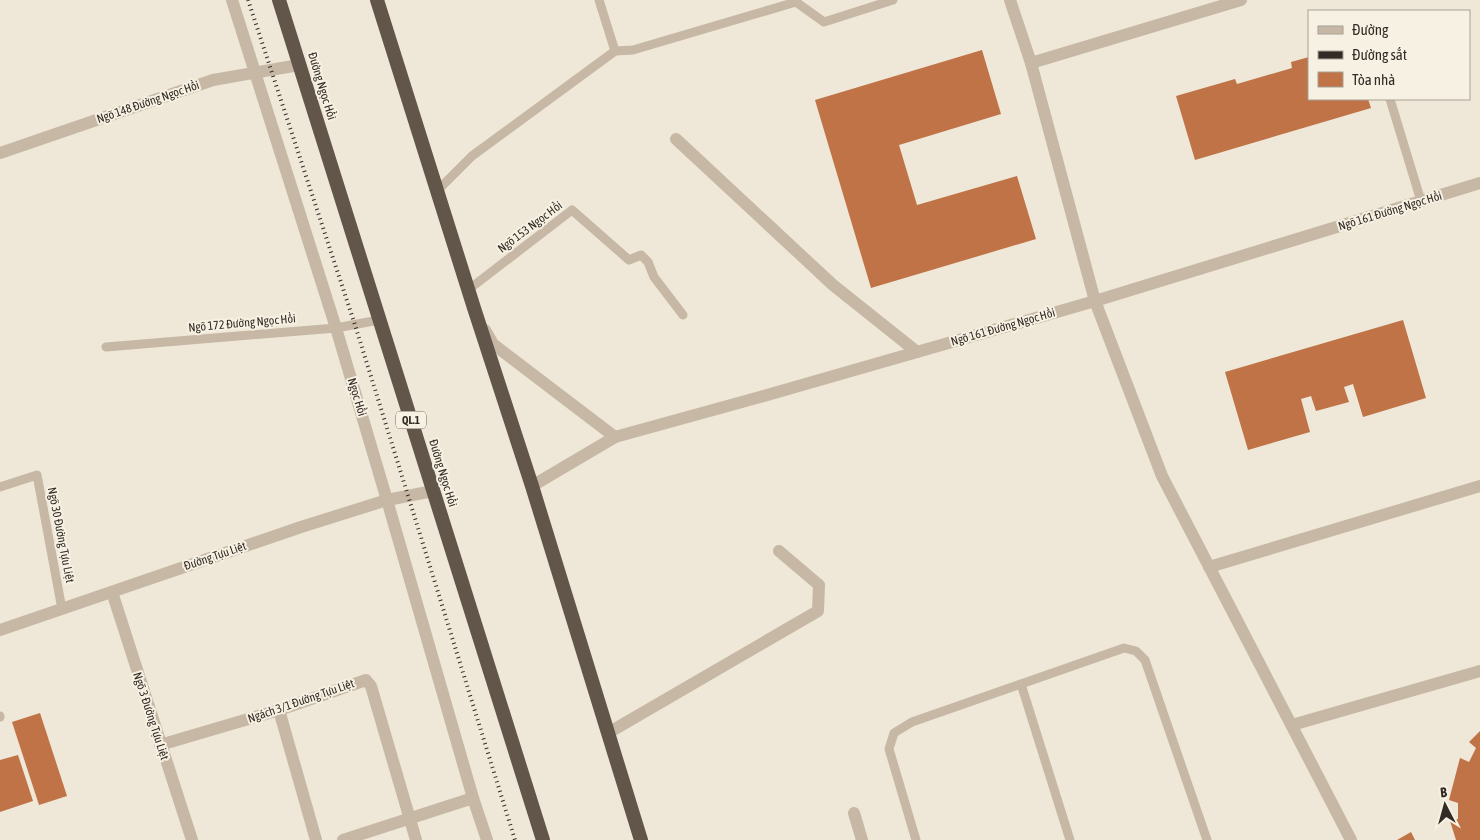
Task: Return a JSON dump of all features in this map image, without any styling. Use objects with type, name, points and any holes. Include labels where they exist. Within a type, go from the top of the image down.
[{"type":"highway","name":"Đường Ngọc Hồi","points":[[279,0],[543,840]]},
{"type":"highway","points":[[377,0],[532,486],[642,840]]},
{"type":"street","name":"Ngọc Hồi","points":[[232,0],[336,328],[473,798],[487,840]]},
{"type":"street","points":[[1010,0],[1031,63],[1095,301],[1162,476],[1351,840]]},
{"type":"street","points":[[1031,63],[1236,1]]},
{"type":"street","name":"Ngõ 148 Đường Ngọc Hồi","points":[[0,153],[213,80],[299,65]]},
{"type":"street","points":[[676,139],[833,285],[917,352]]},
{"type":"street","name":"Ngõ 161 Đường Ngọc Hồi","points":[[532,486],[615,437],[1095,301],[1480,183]]},
{"type":"street","points":[[474,308],[493,344],[615,437]]},
{"type":"street","points":[[1210,567],[1480,486]]},
{"type":"street","name":"Đường Tựu Liệt","points":[[0,630],[301,527],[387,500],[433,491]]},
{"type":"street","points":[[608,733],[818,611],[819,585],[779,552]]},
{"type":"street","name":"Ngõ 3 Đường Tựu Liệt","points":[[112,592],[192,840]]},
{"type":"street","points":[[1292,725],[1480,671]]},
{"type":"street","name":"Ngách 3/1 Đường Tựu Liệt","points":[[160,745],[279,710],[363,680],[368,681],[416,840]]},
{"type":"street","points":[[279,710],[316,840]]},
{"type":"street","points":[[343,840],[473,798]]},
{"type":"street","points":[[854,812],[862,840]]},
{"type":"lane","points":[[599,0],[615,52]]},
{"type":"lane","points":[[437,191],[472,156],[615,52],[633,50],[795,1],[824,22],[893,0]]},
{"type":"lane","points":[[1390,100],[1421,201]]},
{"type":"lane","name":"Ngõ 153 Ngọc Hồi","points":[[468,290],[572,210],[629,260],[641,255],[648,262],[654,277],[683,315]]},
{"type":"lane","name":"Ngõ 172 Đường Ngọc Hồi","points":[[106,347],[336,328],[379,320]]},
{"type":"lane","name":"Ngõ 30 Đường Tựu Liệt","points":[[0,487],[37,475],[62,609]]},
{"type":"lane","points":[[916,840],[889,749],[894,733],[912,722],[1124,648],[1136,651],[1145,660],[1207,840]]},
{"type":"lane","points":[[1021,684],[1070,840]]},
{"type":"building","points":[[982,50],[1001,114],[899,145],[917,205],[1017,176],[1036,239],[871,288],[815,100]]},
{"type":"building","points":[[1308,57],[1308,100],[1368,100],[1371,108],[1195,160],[1176,96],[1235,79],[1237,84],[1292,68],[1291,62]]},
{"type":"building","points":[[1403,320],[1426,398],[1363,417],[1353,384],[1344,387],[1349,402],[1316,411],[1311,396],[1301,399],[1310,432],[1248,450],[1225,372]]},
{"type":"building","points":[[40,713],[67,796],[39,805],[12,722]]},
{"type":"building","points":[[1480,731],[1480,840],[1456,840],[1450,821],[1458,819],[1458,803],[1449,800],[1460,758],[1469,762],[1476,748],[1469,742]]},
{"type":"building","points":[[18,755],[33,801],[0,812],[0,760]]},
{"type":"building","points":[[1411,832],[1415,840],[1397,840]]},
{"type":"railway","points":[[248,0],[355,325],[515,840]]}]
